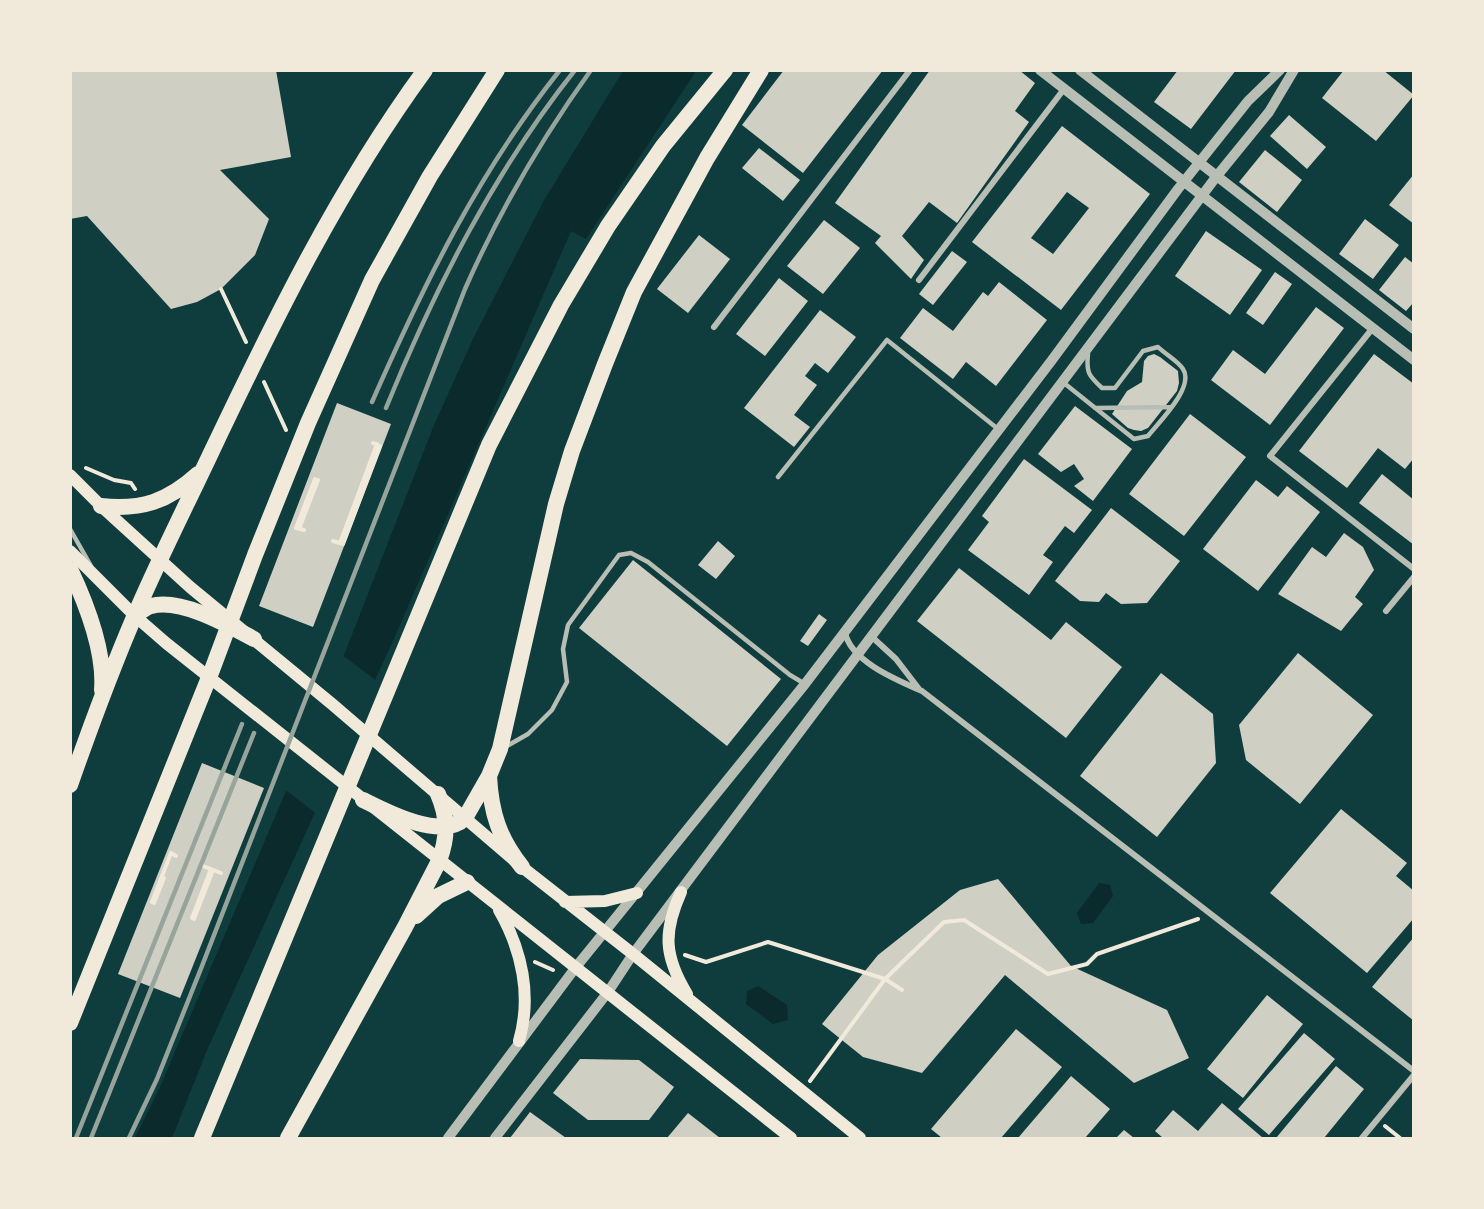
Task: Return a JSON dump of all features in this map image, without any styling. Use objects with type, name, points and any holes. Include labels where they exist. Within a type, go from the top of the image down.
[{"type":"highway","points":[[70,785],[100,700],[160,559],[284,301],[348,188],[398,108],[425,70]]},
{"type":"highway","points":[[70,1023],[313,413],[372,280],[430,176],[497,70]]},
{"type":"highway","points":[[202,1138],[489,444],[555,315],[608,226],[663,146],[725,70]]},
{"type":"highway","points":[[363,800],[403,819],[415,831],[446,826],[461,822],[465,818],[489,776],[500,749],[556,504],[572,451],[605,364],[634,292],[707,158],[761,70]]},
{"type":"highway","points":[[101,506],[143,506],[154,503],[181,488],[204,467]]},
{"type":"highway","points":[[70,569],[84,603],[97,647],[102,675],[100,700]]},
{"type":"highway","points":[[135,616],[152,606],[182,608],[217,621],[254,639]]},
{"type":"highway","points":[[489,776],[492,806],[500,833],[509,851],[522,867]]},
{"type":"highway","points":[[288,1138],[439,861],[446,826],[445,813],[435,792]]},
{"type":"highway","points":[[405,927],[438,896],[467,882]]},
{"type":"main road","points":[[70,475],[190,587],[522,867],[860,1138]]},
{"type":"main road","points":[[70,551],[166,644],[363,800]]},
{"type":"main road","points":[[415,831],[439,861],[576,966],[791,1138]]},
{"type":"main road","points":[[681,892],[672,912],[668,929],[668,948],[681,984],[693,1002]]},
{"type":"main road","points":[[565,902],[605,901],[637,893]]},
{"type":"main road","points":[[495,904],[515,942],[522,968],[524,1010],[519,1041]]},
{"type":"street","points":[[714,327],[910,70]]},
{"type":"street","points":[[1040,70],[1413,360]]},
{"type":"street","points":[[1080,70],[1413,329]]},
{"type":"street","points":[[448,1138],[576,966],[805,684],[1184,182],[1248,101],[1280,70]]},
{"type":"street","points":[[495,1138],[608,992],[633,954],[857,654],[1064,383],[1216,177],[1269,112],[1294,70]]},
{"type":"street","points":[[919,280],[1064,89]]},
{"type":"street","points":[[1372,329],[1270,456],[1413,569]]},
{"type":"street","points":[[1386,611],[1413,577]]},
{"type":"street","points":[[845,631],[847,640],[857,654],[878,669],[922,692],[1413,1073],[1362,1138]]},
{"type":"street","points":[[871,636],[896,659],[922,692]]},
{"type":"lane","points":[[778,477],[886,340],[998,429]]},
{"type":"lane","points":[[1064,383],[1134,439],[1148,436],[1185,389],[1186,378],[1183,368],[1158,347],[1143,351],[1115,388],[1102,388],[1089,376],[1086,367],[1088,349]]},
{"type":"lane","points":[[1095,408],[1171,407]]},
{"type":"lane","points":[[832,408],[838,414]]},
{"type":"lane","points":[[70,529],[82,546],[96,577]]},
{"type":"lane","points":[[500,749],[528,734],[552,710],[567,682],[563,649],[568,625],[619,555],[631,553],[648,562],[790,675],[805,684]]},
{"type":"path","points":[[333,541],[343,544],[380,446],[375,444]]},
{"type":"path","points":[[83,466],[114,480],[131,483],[143,506]]},
{"type":"path","points":[[301,530],[296,528],[316,480]]},
{"type":"path","points":[[153,902],[171,853],[175,855]]},
{"type":"path","points":[[203,866],[221,873]]},
{"type":"path","points":[[193,918],[212,869]]},
{"type":"path","points":[[802,1091],[885,979],[944,922],[964,920],[1048,974],[1087,964],[1097,954],[1210,915]]},
{"type":"path","points":[[668,948],[706,962],[768,942],[885,979],[902,990]]},
{"type":"path","points":[[1377,1120],[1400,1138]]},
{"type":"water","points":[[623,71],[696,71],[586,239],[571,231],[396,634],[207,1050],[172,1138],[135,1138],[160,1087],[346,650],[434,425],[473,339],[543,202]]},
{"type":"water","points":[[1099,883],[1110,885],[1113,896],[1093,923],[1081,924],[1077,913]]},
{"type":"water","points":[[758,986],[787,1005],[788,1020],[773,1024],[746,1004],[747,991]]},
{"type":"pier","points":[[341,654],[378,682],[317,814],[284,789]]},
{"type":"building","points":[[70,70],[276,70],[291,157],[220,170],[269,219],[255,255],[221,289],[197,302],[171,309],[87,216],[70,219]]},
{"type":"building","points":[[784,70],[883,70],[803,173],[742,125]]},
{"type":"building","points":[[930,70],[1019,70],[1035,83],[1015,111],[1029,122],[957,223],[929,202],[902,236],[924,260],[911,279],[875,243],[881,236],[835,203]]},
{"type":"building","points":[[1178,70],[1236,70],[1191,129],[1154,102]]},
{"type":"building","points":[[1344,70],[1383,70],[1414,95],[1376,141],[1322,98]]},
{"type":"building","points":[[1289,115],[1326,147],[1307,169],[1270,136]]},
{"type":"building","points":[[1062,126],[1150,194],[1061,310],[972,242]],"holes":[[[1067,192],[1089,208],[1053,254],[1031,238]]]},
{"type":"building","points":[[759,148],[800,180],[783,201],[742,168]]},
{"type":"building","points":[[1265,150],[1302,180],[1277,212],[1239,182]]},
{"type":"building","points":[[1414,174],[1414,224],[1389,205]]},
{"type":"building","points":[[1365,219],[1399,245],[1373,279],[1339,254]]},
{"type":"building","points":[[824,220],[860,248],[823,294],[787,266]]},
{"type":"building","points":[[1206,231],[1262,270],[1230,315],[1175,276]]},
{"type":"building","points":[[699,235],[730,259],[688,313],[657,289]]},
{"type":"building","points":[[952,251],[967,262],[933,305],[919,294]]},
{"type":"building","points":[[1405,257],[1414,264],[1414,302],[1406,311],[1379,290]]},
{"type":"building","points":[[1275,272],[1292,284],[1263,325],[1246,313]]},
{"type":"building","points":[[779,278],[808,301],[765,356],[736,334]]},
{"type":"building","points":[[999,282],[1047,320],[996,386],[966,362],[953,379],[900,338],[923,308],[953,331],[983,292],[988,296]]},
{"type":"building","points":[[1316,307],[1344,328],[1270,425],[1211,380],[1233,350],[1265,374]]},
{"type":"building","points":[[820,310],[856,337],[828,373],[815,363],[805,376],[817,385],[794,415],[810,427],[794,447],[744,408]]},
{"type":"building","points":[[1154,354],[1178,371],[1177,391],[1148,428],[1141,431],[1134,430],[1128,428],[1112,414],[1127,391],[1142,382],[1144,361],[1148,356]]},
{"type":"building","points":[[1374,354],[1414,384],[1414,458],[1405,469],[1378,448],[1347,488],[1299,451]]},
{"type":"building","points":[[337,403],[391,424],[313,627],[259,606]]},
{"type":"building","points":[[1075,406],[1132,449],[1093,501],[1074,486],[1084,479],[1074,464],[1061,472],[1038,454]]},
{"type":"building","points":[[1190,414],[1246,457],[1184,536],[1129,494]]},
{"type":"building","points":[[1024,459],[1092,510],[1074,533],[1065,526],[1043,555],[1053,562],[1029,595],[968,550],[989,522],[982,516]]},
{"type":"building","points":[[1382,474],[1414,500],[1414,545],[1359,503]]},
{"type":"building","points":[[1256,480],[1278,497],[1287,486],[1320,512],[1258,591],[1203,549]]},
{"type":"building","points":[[1111,508],[1180,561],[1147,603],[1121,604],[1106,593],[1099,602],[1080,601],[1055,581]]},
{"type":"building","points":[[1344,533],[1363,547],[1374,570],[1355,597],[1363,604],[1341,631],[1278,594],[1312,547],[1326,557]]},
{"type":"building","points":[[718,541],[735,556],[716,579],[698,565]]},
{"type":"building","points":[[633,560],[781,679],[727,746],[579,628]]},
{"type":"building","points":[[959,568],[1051,640],[1066,622],[1122,667],[1066,738],[917,621]]},
{"type":"building","points":[[819,614],[827,620],[808,646],[800,641]]},
{"type":"building","points":[[1298,653],[1373,715],[1300,804],[1246,760],[1239,725]]},
{"type":"building","points":[[1161,673],[1213,714],[1216,763],[1157,837],[1080,776]]},
{"type":"building","points":[[202,763],[264,788],[180,998],[118,974]]},
{"type":"building","points":[[1341,809],[1407,863],[1396,876],[1414,891],[1414,918],[1367,973],[1270,893]]},
{"type":"building","points":[[998,879],[1071,966],[1167,1010],[1189,1058],[1134,1083],[1005,975],[922,1073],[863,1057],[822,1024],[878,955],[960,890]]},
{"type":"building","points":[[1414,937],[1414,1021],[1372,987]]},
{"type":"building","points":[[1267,995],[1303,1024],[1243,1098],[1207,1069]]},
{"type":"building","points":[[1016,1029],[1062,1067],[1001,1138],[942,1138],[931,1129]]},
{"type":"building","points":[[1304,1033],[1335,1059],[1269,1135],[1238,1109]]},
{"type":"building","points":[[580,1059],[639,1060],[674,1087],[649,1120],[588,1120],[553,1093]]},
{"type":"building","points":[[1336,1066],[1364,1089],[1324,1138],[1276,1138]]},
{"type":"building","points":[[1071,1076],[1110,1109],[1085,1138],[1018,1138]]},
{"type":"building","points":[[1222,1103],[1263,1138],[1163,1138],[1155,1131],[1173,1110],[1198,1131]]},
{"type":"building","points":[[530,1112],[566,1138],[510,1138]]},
{"type":"building","points":[[688,1113],[720,1138],[667,1138]]},
{"type":"building","points":[[1124,1130],[1134,1138],[1116,1138]]},
{"type":"railway","points":[[372,402],[433,271],[478,189],[503,148],[560,70]]},
{"type":"railway","points":[[386,408],[425,319],[468,232],[518,149],[575,70]]},
{"type":"railway","points":[[129,1138],[157,1079],[202,966],[465,289],[522,176],[555,122],[591,70]]},
{"type":"railway","points":[[76,1138],[242,724]]},
{"type":"railway","points":[[91,1138],[254,733]]}]
